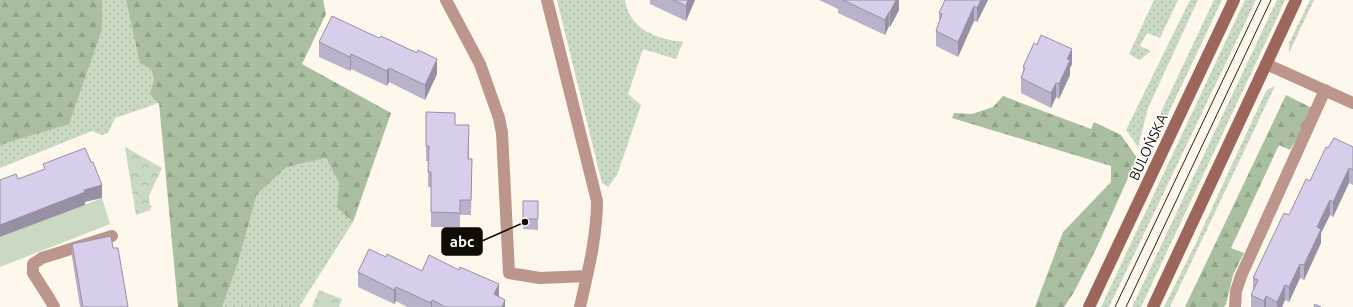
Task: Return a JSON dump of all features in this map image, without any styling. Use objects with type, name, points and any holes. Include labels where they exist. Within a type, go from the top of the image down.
[{"type":"main road","name":"BULOŃSKA","points":[[1089,307],[1234,0]]},
{"type":"main road","points":[[1153,307],[1296,0]]},
{"type":"street","points":[[446,0],[480,64],[499,118],[502,133],[509,274],[540,278],[587,276]]},
{"type":"street","points":[[548,0],[597,201],[596,222],[580,307]]},
{"type":"street","points":[[1266,64],[1353,102]]},
{"type":"street","points":[[1235,307],[1236,291],[1241,276],[1325,90]]},
{"type":"street","points":[[54,307],[33,273],[33,264],[42,258],[112,236]]},
{"type":"green space","points":[[0,0],[102,0],[102,29],[69,124],[0,146]]},
{"type":"green space","points":[[102,0],[126,0],[132,25],[154,79],[150,93],[153,99],[159,103],[115,118],[108,133],[102,135],[92,131],[0,168],[0,146],[9,142],[102,29]]},
{"type":"green space","points":[[126,0],[323,0],[326,14],[302,64],[391,113],[353,222],[337,207],[339,183],[326,158],[287,167],[257,194],[238,263],[222,307],[178,307],[159,103],[153,99],[150,93],[154,79],[151,69],[140,63]]},
{"type":"green space","points":[[557,0],[625,0],[628,10],[639,26],[655,35],[673,41],[683,42],[676,59],[643,49],[628,94],[641,105],[617,175],[608,187],[602,183]]},
{"type":"green space","points":[[1154,0],[1178,0],[1160,38],[1147,33],[1140,46],[1151,51],[1140,60],[1129,54]]},
{"type":"green space","points":[[1190,0],[1198,0],[1148,108],[1138,147],[1126,130]]},
{"type":"green space","points":[[1214,0],[1222,0],[1154,144],[1161,112]]},
{"type":"green space","points":[[1245,0],[1256,0],[1109,307],[1101,307]]},
{"type":"green space","points":[[1277,0],[1285,0],[1141,307],[1132,307]]},
{"type":"green space","points":[[1310,0],[1314,0],[1289,53],[1289,43]]},
{"type":"green space","points":[[1275,86],[1170,307],[1164,307],[1195,245],[1265,93],[1268,89]]},
{"type":"green space","points":[[1286,95],[1312,108],[1308,120],[1290,150],[1279,145],[1231,248],[1244,253],[1233,275],[1226,304],[1224,307],[1185,307]]},
{"type":"green space","points":[[1003,96],[1091,129],[1094,122],[1121,135],[1137,158],[1097,247],[1074,292],[1064,307],[1035,307],[1063,232],[1111,182],[1111,166],[952,118],[954,113],[972,114],[993,107]]},
{"type":"green space","points":[[125,147],[162,168],[149,196],[150,205],[152,206],[150,210],[136,215]]},
{"type":"green space","points":[[326,158],[339,183],[338,207],[353,222],[299,307],[222,307],[238,263],[257,194],[287,167]]},
{"type":"green space","points":[[102,198],[110,224],[0,267],[0,237]]},
{"type":"green space","points":[[319,290],[342,299],[339,307],[312,307]]},
{"type":"building","points":[[673,0],[688,0],[686,6]]},
{"type":"building","points":[[843,0],[896,0],[885,20]]},
{"type":"building","points":[[945,0],[981,0],[977,8],[974,6],[958,42],[936,31],[942,14],[939,13]]},
{"type":"building","points":[[332,16],[379,38],[381,36],[417,53],[418,50],[437,59],[425,85],[389,68],[387,71],[351,54],[350,57],[319,42]]},
{"type":"building","points":[[1041,35],[1072,49],[1067,59],[1070,60],[1059,84],[1056,83],[1051,93],[1021,78],[1025,68],[1023,67],[1034,43],[1037,45]]},
{"type":"building","points":[[426,112],[455,113],[455,125],[469,125],[468,159],[472,159],[471,200],[460,200],[460,213],[431,212],[431,172],[428,172],[429,146],[426,146]]},
{"type":"building","points":[[1334,138],[1353,147],[1353,170],[1349,168],[1333,202],[1330,200],[1317,227],[1321,229],[1304,265],[1300,264],[1289,287],[1285,285],[1277,302],[1266,296],[1264,301],[1251,295],[1258,280],[1253,278],[1284,213],[1289,215],[1306,179],[1310,181],[1326,147],[1328,148]]},
{"type":"building","points":[[85,148],[91,162],[93,162],[102,185],[84,190],[85,192],[0,225],[0,180],[16,174],[18,179],[45,169],[43,164]]},
{"type":"building","points":[[523,201],[538,201],[538,219],[523,219]]},
{"type":"building","points":[[111,236],[113,248],[118,248],[128,307],[83,307],[72,244]]},
{"type":"building","points":[[369,249],[386,257],[387,254],[422,271],[429,255],[459,270],[460,267],[499,284],[494,294],[505,300],[502,307],[446,307],[432,300],[431,303],[396,287],[394,290],[358,272]]},
{"type":"building","points":[[1315,304],[1321,307],[1314,307]]},
{"type":"tram line","points":[[1115,307],[1261,0]]},
{"type":"tram line","points":[[1126,307],[1271,0]]},
{"type":"place","name":"abc","points":[[525,222]]}]
